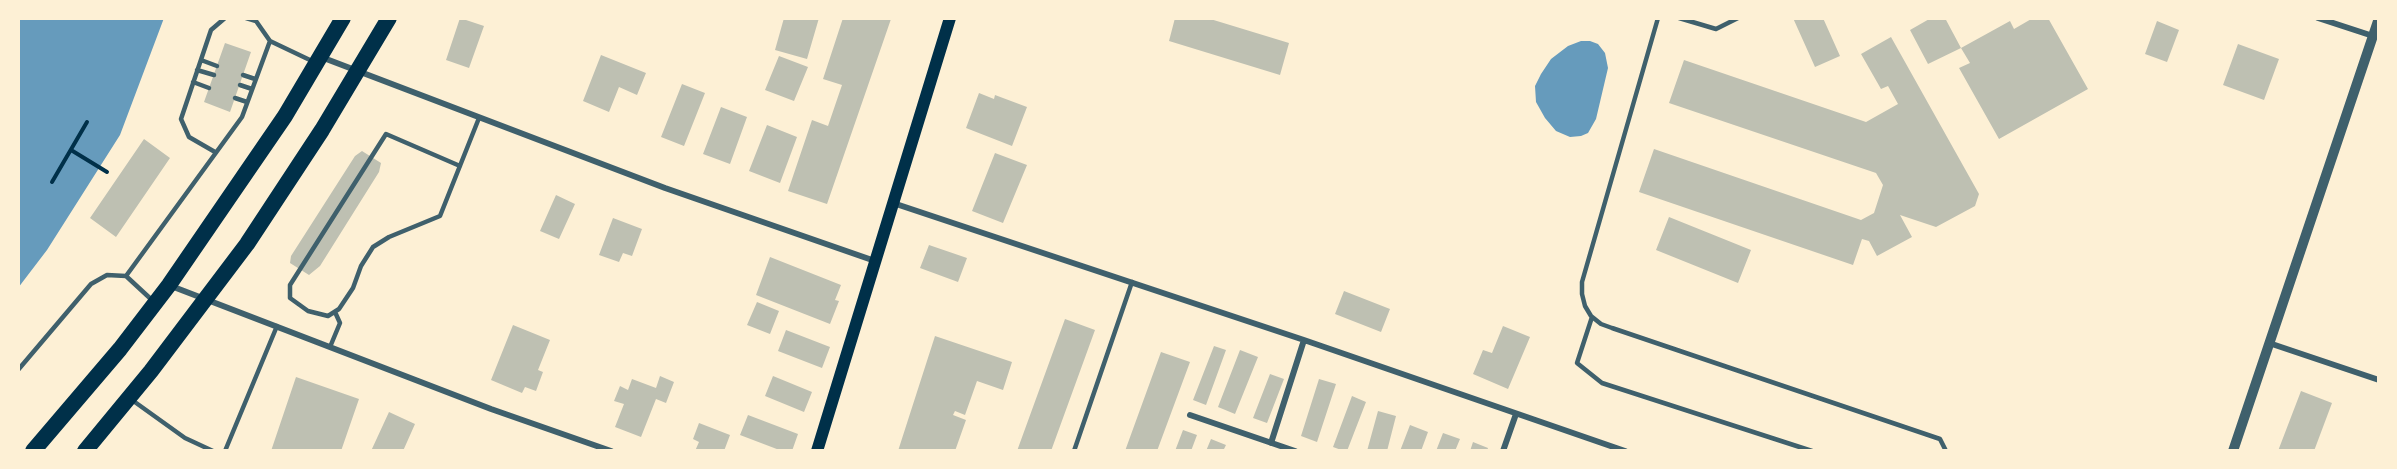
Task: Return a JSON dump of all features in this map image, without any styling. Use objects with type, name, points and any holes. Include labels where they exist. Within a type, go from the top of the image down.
[{"type":"highway","points":[[33,451],[120,349],[169,285],[285,116],[344,18]]},
{"type":"highway","points":[[85,451],[206,299],[284,190],[389,18]]},
{"type":"main road","points":[[818,451],[950,18]]},
{"type":"street","points":[[2318,18],[2373,36]]},
{"type":"street","points":[[2233,451],[2379,18]]},
{"type":"street","points":[[319,60],[358,72],[665,188],[875,261]]},
{"type":"street","points":[[893,203],[1304,340],[1625,451]]},
{"type":"street","points":[[169,285],[492,409],[611,451]]},
{"type":"street","points":[[1271,443],[1304,340]]},
{"type":"street","points":[[2269,343],[2379,380]]},
{"type":"street","points":[[1503,451],[1516,414]]},
{"type":"street","points":[[1190,415],[1295,451]]},
{"type":"lane","points":[[215,152],[189,137],[181,119],[211,30],[225,18]]},
{"type":"lane","points":[[246,18],[256,21],[270,40],[319,60]]},
{"type":"lane","points":[[1658,18],[1582,282],[1585,306],[1592,317],[1606,326],[1940,439],[1946,451]]},
{"type":"lane","points":[[1679,18],[1716,29],[1738,18]]},
{"type":"lane","points":[[126,276],[242,117],[270,40]]},
{"type":"lane","points":[[201,60],[217,66]]},
{"type":"lane","points":[[197,70],[214,75]]},
{"type":"lane","points":[[243,75],[255,79]]},
{"type":"lane","points":[[193,82],[209,88]]},
{"type":"lane","points":[[240,85],[252,89]]},
{"type":"lane","points":[[235,98],[247,102]]},
{"type":"lane","points":[[460,166],[386,134],[290,285],[290,298],[308,311],[328,316],[339,309],[354,288],[361,266],[373,247],[389,237],[441,216],[479,118]]},
{"type":"lane","points":[[18,370],[91,284],[107,275],[126,276],[155,303]]},
{"type":"lane","points":[[1074,451],[1132,282]]},
{"type":"lane","points":[[330,347],[340,323],[335,312]]},
{"type":"lane","points":[[1592,317],[1577,363],[1602,383],[1812,451]]},
{"type":"lane","points":[[225,451],[277,326]]},
{"type":"lane","points":[[129,398],[185,438],[213,451]]},
{"type":"path","points":[[52,182],[87,122]]},
{"type":"path","points":[[71,150],[107,172]]},
{"type":"water","points":[[18,18],[164,18],[120,135],[47,250],[18,288]]},
{"type":"water","points":[[1581,41],[1598,44],[1605,53],[1608,68],[1596,119],[1588,133],[1570,137],[1556,131],[1545,118],[1536,102],[1535,86],[1551,59],[1568,46]]},
{"type":"building","points":[[460,18],[484,26],[469,68],[446,60]]},
{"type":"building","points":[[784,18],[819,18],[807,59],[775,50]]},
{"type":"building","points":[[843,18],[891,19],[827,204],[788,191],[812,120],[828,126],[842,85],[823,79]]},
{"type":"building","points":[[1175,18],[1207,18],[1289,43],[1280,75],[1169,41]]},
{"type":"building","points":[[1793,18],[1823,18],[1840,56],[1815,67]]},
{"type":"building","points":[[1931,18],[1945,18],[1961,48],[1928,64],[1910,30]]},
{"type":"building","points":[[2033,18],[2048,18],[2088,89],[1999,139],[1959,68],[1970,63],[1961,48],[2010,21],[2014,29]]},
{"type":"building","points":[[2157,21],[2179,30],[2167,62],[2145,54]]},
{"type":"building","points":[[1891,37],[1979,194],[1975,206],[1936,227],[1900,215],[1912,237],[1877,256],[1869,241],[1862,239],[1853,265],[1639,192],[1654,149],[1861,220],[1874,213],[1883,185],[1876,173],[1669,103],[1684,60],[1866,122],[1898,104],[1888,86],[1881,89],[1861,54]]},
{"type":"building","points":[[225,43],[251,52],[230,112],[204,102]]},
{"type":"building","points":[[2238,44],[2279,59],[2264,100],[2223,85]]},
{"type":"building","points":[[601,55],[646,73],[637,95],[619,87],[609,112],[583,101]]},
{"type":"building","points":[[779,56],[808,67],[794,101],[765,90]]},
{"type":"building","points":[[682,84],[705,93],[684,146],[661,137]]},
{"type":"building","points":[[979,93],[994,99],[995,95],[1027,107],[1012,146],[966,128]]},
{"type":"building","points":[[721,107],[747,117],[730,164],[703,154]]},
{"type":"building","points":[[767,125],[797,137],[780,183],[749,171]]},
{"type":"building","points":[[144,139],[170,158],[116,237],[90,218]]},
{"type":"building","points":[[362,151],[381,163],[379,172],[320,266],[309,275],[290,263],[291,256],[355,156]]},
{"type":"building","points":[[995,153],[1027,165],[1003,223],[972,211]]},
{"type":"building","points":[[556,195],[575,204],[559,239],[540,231]]},
{"type":"building","points":[[1669,217],[1751,250],[1738,283],[1656,250]]},
{"type":"building","points":[[613,218],[642,229],[632,256],[623,253],[619,262],[599,255]]},
{"type":"building","points":[[929,245],[967,258],[958,282],[920,268]]},
{"type":"building","points":[[770,257],[841,285],[835,300],[839,301],[830,324],[756,295]]},
{"type":"building","points":[[1344,291],[1390,309],[1381,332],[1335,314]]},
{"type":"building","points":[[757,302],[779,311],[770,334],[747,325]]},
{"type":"building","points":[[1065,319],[1095,330],[1051,451],[1017,451]]},
{"type":"building","points":[[513,325],[550,340],[538,370],[543,372],[536,391],[525,387],[522,393],[491,380]]},
{"type":"building","points":[[1503,326],[1530,337],[1508,389],[1473,374],[1483,350],[1492,353]]},
{"type":"building","points":[[786,330],[830,347],[822,368],[778,351]]},
{"type":"building","points":[[935,336],[1012,362],[1003,390],[977,381],[965,415],[955,411],[953,415],[966,420],[955,451],[898,451]]},
{"type":"building","points":[[1214,346],[1226,350],[1206,405],[1193,400]]},
{"type":"building","points":[[1240,350],[1258,357],[1235,414],[1218,407]]},
{"type":"building","points":[[1161,352],[1190,362],[1157,451],[1125,451]]},
{"type":"building","points":[[1270,374],[1284,379],[1267,423],[1253,418]]},
{"type":"building","points":[[660,376],[674,382],[666,403],[656,399],[641,437],[615,427],[624,404],[614,401],[620,386],[628,390],[632,379],[656,388]]},
{"type":"building","points":[[773,376],[812,392],[804,412],[765,396]]},
{"type":"building","points":[[296,377],[359,399],[341,451],[271,451]]},
{"type":"building","points":[[1319,379],[1336,384],[1317,442],[1301,436]]},
{"type":"building","points":[[2301,391],[2332,403],[2314,451],[2278,451]]},
{"type":"building","points":[[1352,396],[1366,402],[1347,451],[1344,451],[1333,447]]},
{"type":"building","points":[[1378,411],[1396,416],[1387,451],[1367,451]]},
{"type":"building","points":[[389,412],[415,424],[403,451],[371,451]]},
{"type":"building","points":[[748,415],[798,434],[792,451],[782,451],[740,435]]},
{"type":"building","points":[[699,423],[730,435],[724,451],[695,451],[699,442],[693,439]]},
{"type":"building","points":[[1410,425],[1428,432],[1421,451],[1400,451]]},
{"type":"building","points":[[1183,430],[1197,435],[1191,451],[1175,451]]},
{"type":"building","points":[[1443,433],[1460,439],[1455,451],[1436,451]]},
{"type":"building","points":[[1211,439],[1226,445],[1223,451],[1206,451]]},
{"type":"building","points":[[1473,442],[1488,448],[1487,451],[1470,451]]}]
